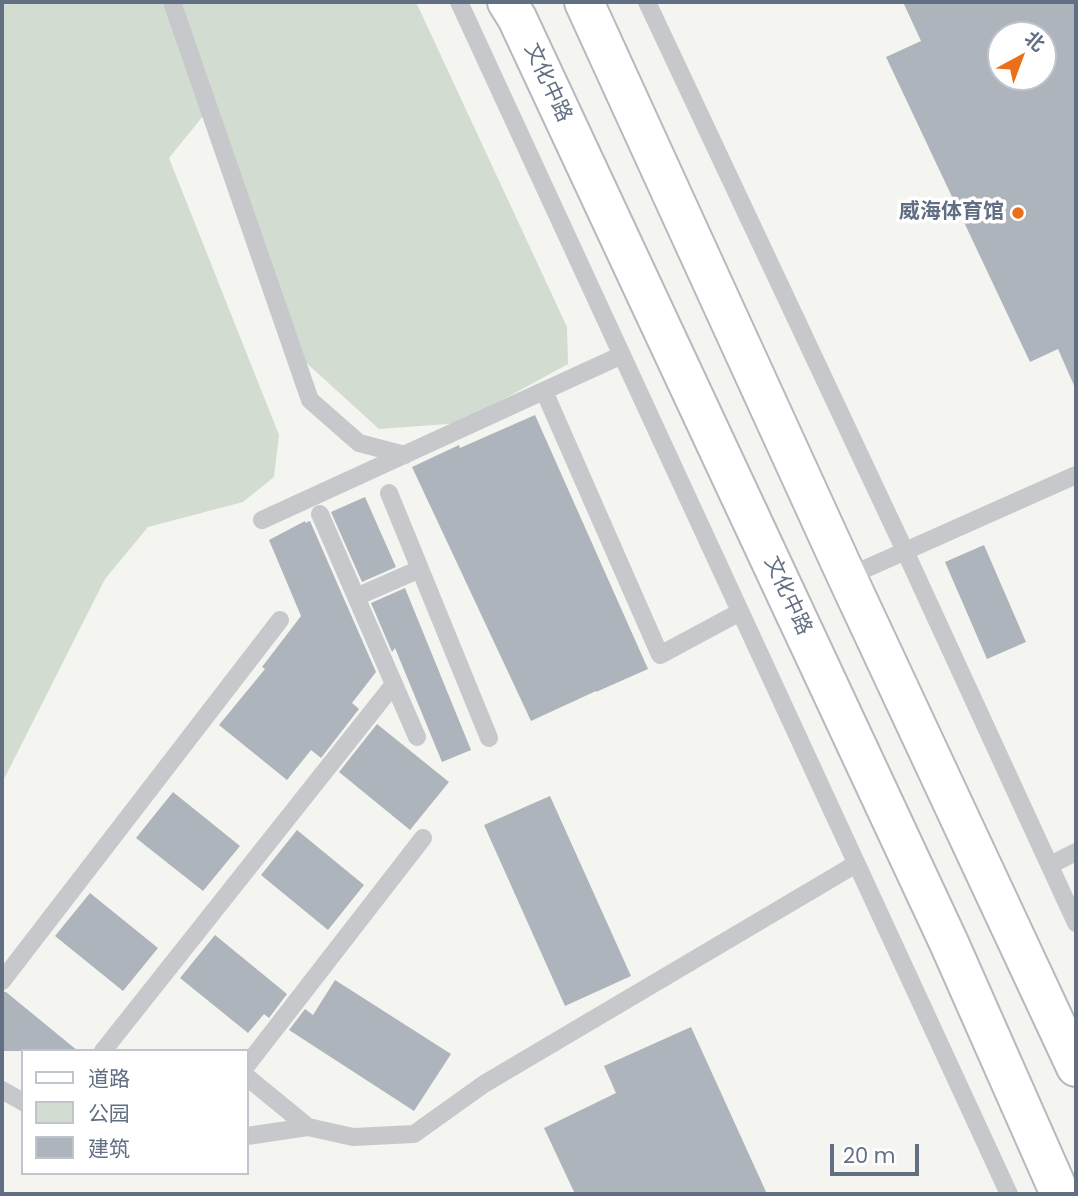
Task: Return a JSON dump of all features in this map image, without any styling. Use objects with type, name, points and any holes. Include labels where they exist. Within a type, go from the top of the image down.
[{"type":"main road","name":"文化中路","points":[[507,2],[517,18],[949,943],[1060,1194]]},
{"type":"main road","points":[[584,2],[847,577],[1076,1067]]},
{"type":"lane","points":[[173,2],[310,400],[359,443],[405,454]]},
{"type":"lane","points":[[459,2],[1009,1194]]},
{"type":"lane","points":[[647,2],[1076,923]]},
{"type":"lane","points":[[262,520],[622,355]]},
{"type":"lane","points":[[544,391],[660,654],[740,612]]},
{"type":"lane","points":[[847,577],[1076,475]]},
{"type":"lane","points":[[389,493],[489,738]]},
{"type":"lane","points":[[320,514],[417,737]]},
{"type":"lane","points":[[356,597],[420,569]]},
{"type":"lane","points":[[2,981],[280,620]]},
{"type":"lane","points":[[105,1049],[394,684]]},
{"type":"lane","points":[[248,1064],[424,838]]},
{"type":"lane","points":[[1049,865],[1076,852]]},
{"type":"lane","points":[[248,1136],[308,1127],[353,1137],[414,1134],[484,1084],[856,864]]},
{"type":"lane","points":[[248,1078],[308,1127]]},
{"type":"lane","points":[[2,1090],[21,1101]]},
{"type":"green space","points":[[2,2],[416,2],[567,327],[568,364],[460,423],[379,429],[302,359],[208,110],[169,158],[279,435],[274,477],[243,502],[148,527],[105,579],[2,783]]},
{"type":"building","name":"威海体育馆","points":[[903,2],[1076,2],[1076,390],[1058,349],[1030,362],[886,57],[921,41]]},
{"type":"building","points":[[535,415],[648,669],[531,721],[412,467]]},
{"type":"building","points":[[365,497],[396,567],[362,582],[331,512]]},
{"type":"building","points":[[305,521],[310,521],[376,672],[352,703],[359,709],[321,758],[311,750],[287,780],[219,725],[265,669],[262,667],[301,616],[269,540]]},
{"type":"building","points":[[984,545],[1026,642],[987,659],[945,562]]},
{"type":"building","points":[[405,588],[471,750],[442,762],[395,648],[392,652],[371,603]]},
{"type":"building","points":[[377,724],[449,782],[410,830],[339,772]]},
{"type":"building","points":[[173,792],[240,846],[203,891],[136,838]]},
{"type":"building","points":[[550,796],[631,976],[565,1006],[484,825]]},
{"type":"building","points":[[297,830],[364,885],[328,930],[261,875]]},
{"type":"building","points":[[90,893],[158,948],[123,991],[55,936]]},
{"type":"building","points":[[215,935],[287,994],[269,1018],[264,1014],[248,1033],[180,978]]},
{"type":"building","points":[[335,980],[451,1054],[414,1111],[289,1030],[305,1009],[313,1015]]},
{"type":"building","points":[[2,992],[6,992],[76,1049],[21,1049],[2,1051]]},
{"type":"building","points":[[691,1027],[767,1194],[575,1194],[544,1128],[616,1093],[604,1066]]},
{"type":"place","name":"威海体育馆","points":[[1018,213]]}]
